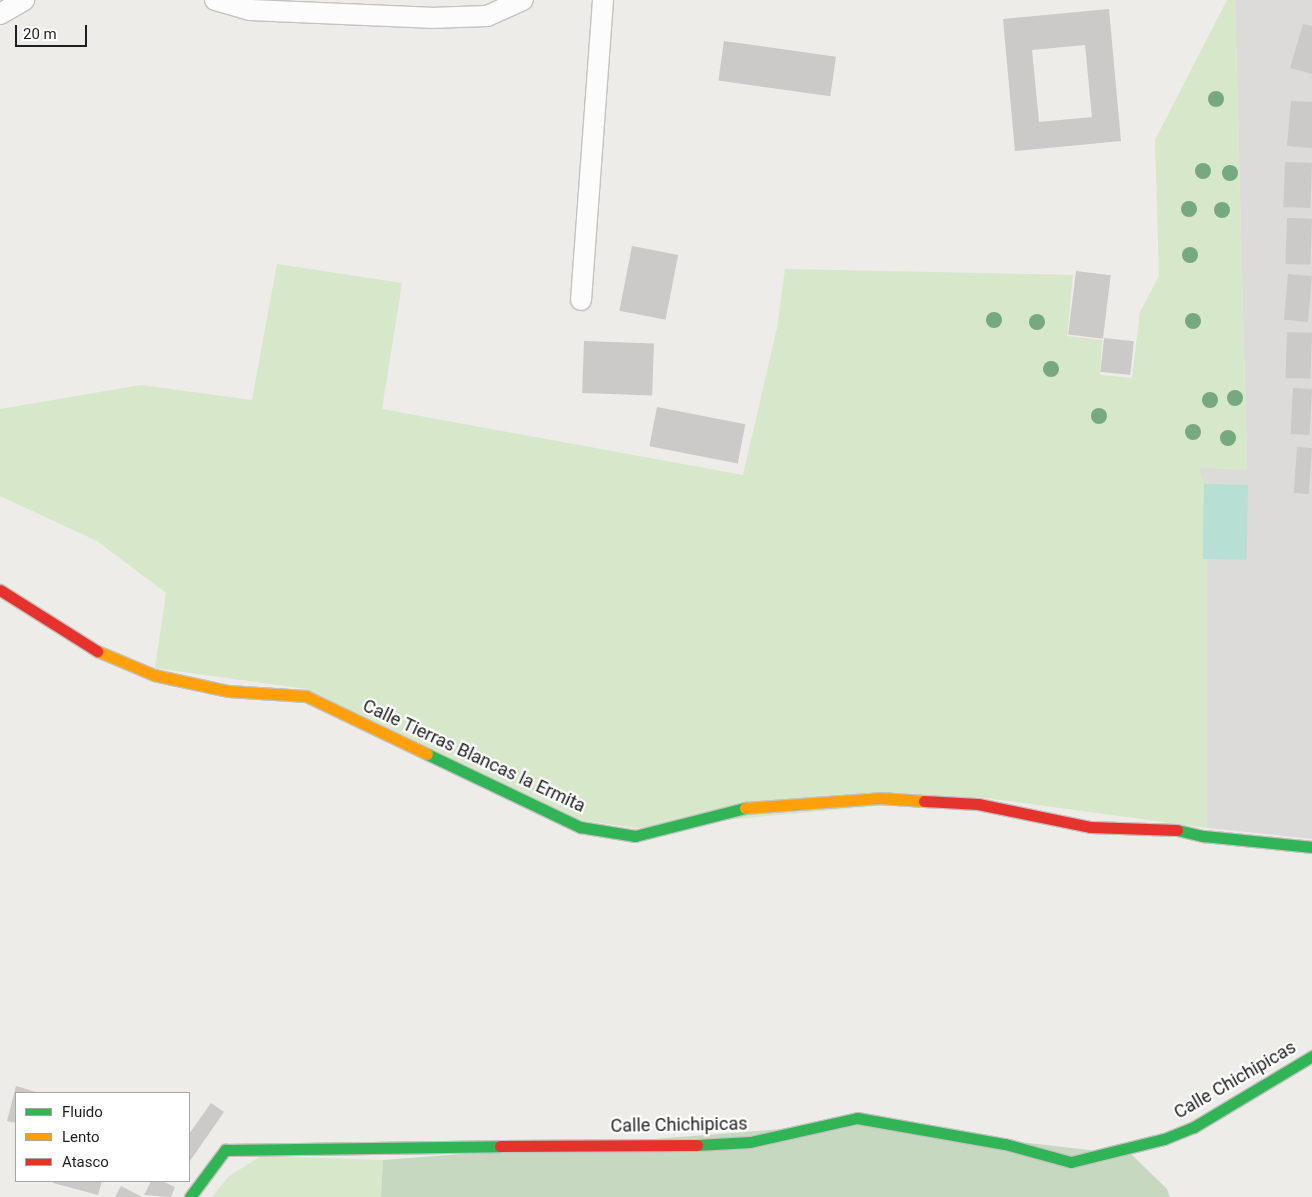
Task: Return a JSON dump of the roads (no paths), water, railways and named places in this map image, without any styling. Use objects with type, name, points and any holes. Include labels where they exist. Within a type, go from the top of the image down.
[{"type":"street","points":[[0,14],[24,0]]},
{"type":"street","points":[[215,0],[250,10],[430,18],[487,16],[523,0]]},
{"type":"street","points":[[581,300],[603,0]]},
{"type":"street","name":"Calle Tierras Blancas la Ermita","points":[[0,590],[89,648],[154,675],[228,691],[306,696],[580,827],[634,836],[748,807],[880,798],[978,804],[1090,827],[1184,830],[1204,836],[1312,847]]},
{"type":"street","name":"Calle Chichipicas","points":[[190,1197],[226,1150],[262,1147],[701,1145],[750,1142],[857,1118],[1005,1144],[1072,1162],[1164,1139],[1194,1127],[1312,1056]]}]
